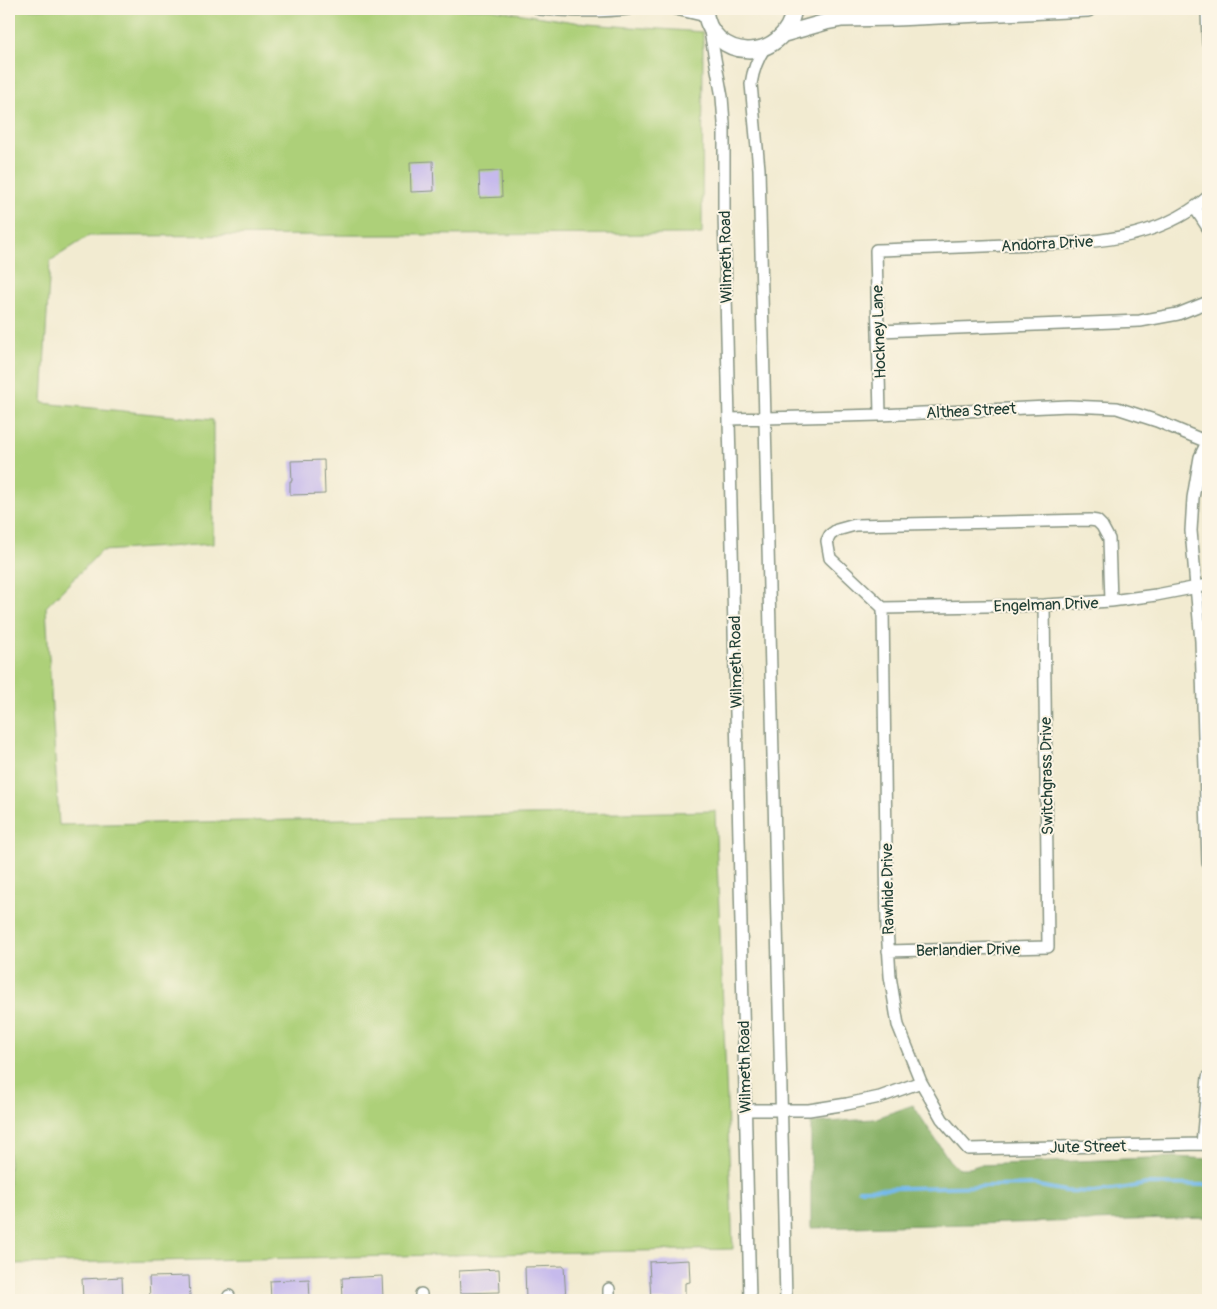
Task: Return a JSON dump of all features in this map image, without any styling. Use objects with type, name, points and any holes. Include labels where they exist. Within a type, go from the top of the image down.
[{"type":"main road","points":[[707,17],[718,37],[725,43],[742,50],[752,50],[765,47],[778,40],[789,26],[794,9]]},
{"type":"main road","points":[[784,34],[842,19],[896,18],[988,11],[1088,9]]},
{"type":"street","points":[[539,9],[590,11],[628,9]]},
{"type":"street","points":[[676,9],[707,17]]},
{"type":"street","points":[[1207,9],[1208,44]]},
{"type":"street","name":"Wilmeth Road","points":[[707,17],[722,97],[724,123],[729,419],[750,1300]]},
{"type":"street","points":[[765,47],[752,73],[751,84],[759,169],[786,1300]]},
{"type":"street","name":"Andorra Drive","points":[[876,250],[1088,242],[1131,235],[1172,222],[1196,208],[1208,197]]},
{"type":"street","points":[[1196,208],[1208,228]]},
{"type":"street","name":"Hockney Lane","points":[[876,250],[880,415]]},
{"type":"street","points":[[879,331],[1140,321],[1178,314],[1208,302]]},
{"type":"street","name":"Althea Street","points":[[729,419],[880,415],[1069,406],[1117,408],[1208,441]]},
{"type":"street","points":[[1208,441],[1200,457],[1193,498],[1191,531],[1205,662],[1208,863]]},
{"type":"street","points":[[882,608],[830,558],[827,541],[830,534],[855,525],[1090,520],[1102,526],[1109,539],[1111,601]]},
{"type":"street","name":"Engelman Drive","points":[[882,608],[1044,605],[1111,601],[1208,585]]},
{"type":"street","name":"Switchgrass Drive","points":[[1044,605],[1048,947]]},
{"type":"street","name":"Rawhide Drive","points":[[882,608],[890,976],[898,1025],[921,1082],[942,1119],[968,1149]]},
{"type":"street","name":"Berlandier Drive","points":[[888,951],[1048,947]]},
{"type":"street","points":[[1205,1144],[1208,1076]]},
{"type":"street","points":[[745,1110],[809,1110],[847,1104],[880,1097],[921,1082]]},
{"type":"street","name":"Jute Street","points":[[968,1149],[1205,1144]]},
{"type":"green space","points":[[9,9],[490,9],[587,24],[703,32],[702,234],[89,236],[50,261],[42,403],[213,420],[213,544],[101,551],[46,607],[59,825],[715,811],[733,1249],[9,1264]]},
{"type":"green space","points":[[913,1105],[949,1160],[957,1168],[970,1168],[979,1165],[1175,1157],[1208,1159],[1208,1218],[811,1228],[811,1123],[874,1119]]},
{"type":"building","points":[[433,161],[434,191],[411,192],[410,162]]},
{"type":"building","points":[[501,171],[502,197],[480,198],[479,172]]},
{"type":"building","points":[[324,460],[325,494],[290,495],[290,481],[292,481],[291,461]]},
{"type":"building","points":[[689,1260],[690,1282],[685,1283],[685,1300],[651,1300],[649,1262]]},
{"type":"building","points":[[564,1266],[566,1300],[526,1300],[525,1267]]},
{"type":"building","points":[[499,1269],[500,1292],[460,1293],[459,1271]]},
{"type":"building","points":[[189,1276],[190,1298],[150,1300],[149,1277]]},
{"type":"building","points":[[382,1276],[383,1299],[343,1300],[342,1278]]},
{"type":"building","points":[[122,1277],[123,1300],[83,1300],[82,1279]]},
{"type":"building","points":[[309,1279],[310,1300],[271,1300],[270,1281]]},
{"type":"waterway","points":[[859,1189],[1034,1185],[1065,1191],[1093,1192],[1146,1184],[1208,1185]]}]
